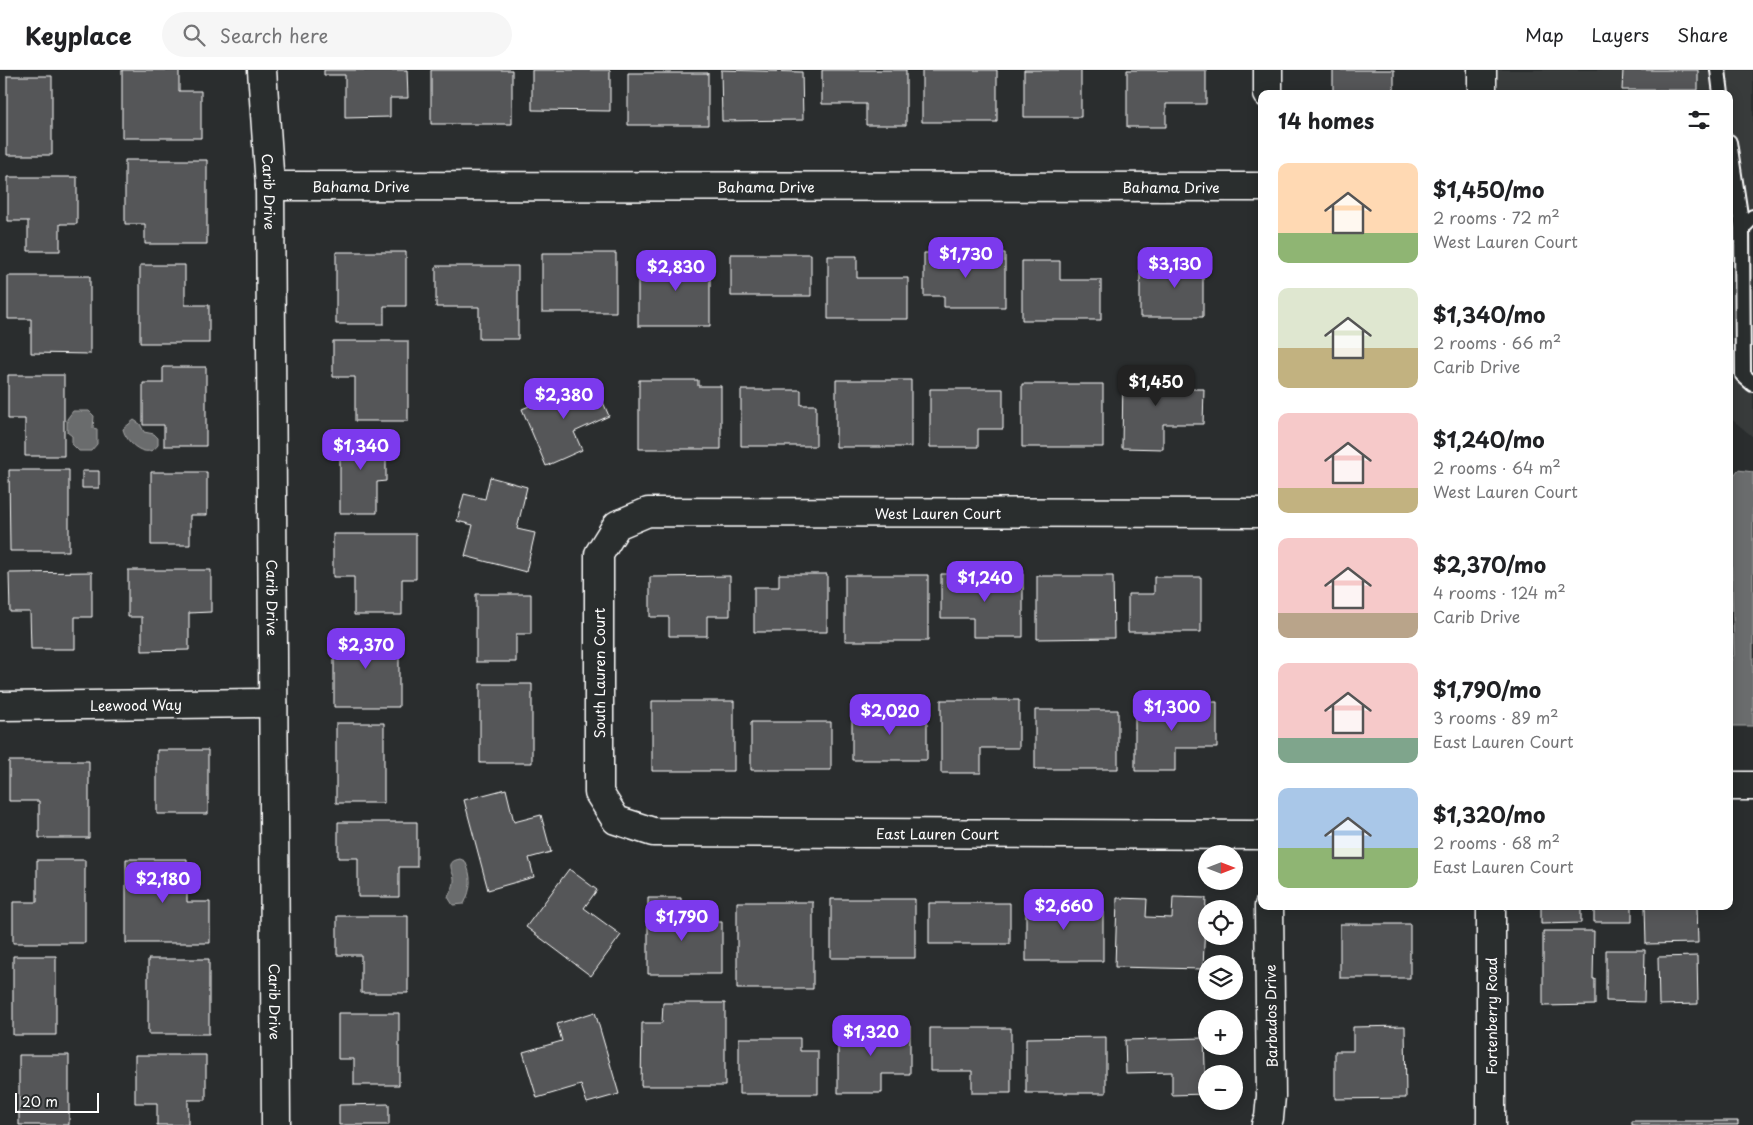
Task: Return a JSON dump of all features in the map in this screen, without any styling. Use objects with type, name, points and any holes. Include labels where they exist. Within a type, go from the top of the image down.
[{"type":"street","name":"Carib Drive","points":[[262,70],[270,186],[276,1125]]},
{"type":"street","points":[[1268,70],[1268,90]]},
{"type":"street","points":[[1482,70],[1482,90]]},
{"type":"street","name":"Bahama Drive","points":[[270,186],[1258,187]]},
{"type":"street","name":"West Lauren Court","points":[[617,525],[648,512],[1258,513]]},
{"type":"street","name":"South Lauren Court","points":[[616,820],[599,793],[599,554],[617,525]]},
{"type":"street","name":"Leewood Way","points":[[0,706],[273,703]]},
{"type":"street","points":[[1733,786],[1753,786]]},
{"type":"street","name":"East Lauren Court","points":[[616,820],[653,832],[1258,835]]},
{"type":"street","name":"Barbados Drive","points":[[1266,1125],[1269,1118],[1272,1096],[1270,910]]},
{"type":"street","name":"Fortenberry Road","points":[[1491,910],[1491,1125]]},
{"type":"lane","points":[[1718,70],[1721,90]]},
{"type":"lane","points":[[1733,168],[1742,228],[1742,375],[1753,384]]},
{"type":"lane","points":[[1742,228],[1753,217]]},
{"type":"shaded area","points":[[1482,70],[1753,70],[1753,437],[1733,420],[1733,90],[1482,90]]},
{"type":"shaded area","points":[[73,411],[89,411],[94,416],[93,428],[97,429],[97,444],[91,451],[79,451],[72,444],[72,436],[67,432],[67,419]]},
{"type":"shaded area","points":[[134,420],[140,424],[144,432],[154,434],[158,438],[158,445],[153,449],[143,451],[128,440],[123,429]]},
{"type":"shaded area","points":[[1738,470],[1753,472],[1753,726],[1733,726],[1733,477]]},
{"type":"shaded area","points":[[455,860],[465,861],[467,866],[470,887],[464,904],[453,905],[448,897],[454,883],[451,865]]},
{"type":"building","points":[[122,70],[179,70],[179,91],[201,91],[201,138],[122,138]]},
{"type":"building","points":[[324,70],[407,70],[408,98],[390,98],[390,117],[345,118],[345,75],[324,75]]},
{"type":"building","points":[[431,70],[512,70],[512,124],[431,124]]},
{"type":"building","points":[[532,70],[610,70],[610,111],[532,110]]},
{"type":"building","points":[[721,70],[802,72],[803,120],[722,121]]},
{"type":"building","points":[[822,70],[906,70],[906,125],[866,125],[866,104],[822,104]]},
{"type":"building","points":[[922,70],[997,70],[997,122],[922,122]]},
{"type":"building","points":[[1024,70],[1081,70],[1081,117],[1024,117]]},
{"type":"building","points":[[1127,70],[1206,70],[1206,104],[1166,104],[1166,127],[1127,127]]},
{"type":"building","points":[[1333,70],[1394,70],[1394,90],[1333,90]]},
{"type":"building","points":[[1623,70],[1698,70],[1698,90],[1622,90]]},
{"type":"building","points":[[628,73],[708,73],[708,125],[628,125]]},
{"type":"building","points":[[7,76],[52,76],[52,155],[7,155]]},
{"type":"building","points":[[125,160],[207,160],[207,244],[145,244],[145,224],[125,224]]},
{"type":"building","points":[[8,177],[77,177],[77,224],[60,224],[60,251],[28,251],[28,221],[8,221]]},
{"type":"building","points":[[1175,251],[1203,251],[1203,317],[1140,317],[1140,272],[1175,272]]},
{"type":"building","points":[[336,252],[406,252],[406,306],[384,306],[384,324],[336,324]]},
{"type":"building","points":[[542,253],[616,253],[616,312],[542,312]]},
{"type":"building","points":[[664,253],[710,253],[710,326],[638,326],[638,269],[664,269]]},
{"type":"building","points":[[924,253],[1005,253],[1005,307],[944,307],[944,296],[924,296]]},
{"type":"building","points":[[731,254],[811,254],[811,296],[731,296]]},
{"type":"building","points":[[828,256],[857,256],[857,278],[908,278],[908,319],[828,319]]},
{"type":"building","points":[[1022,261],[1060,261],[1060,280],[1101,280],[1101,320],[1022,320]]},
{"type":"building","points":[[140,265],[185,265],[185,305],[209,305],[209,343],[140,343]]},
{"type":"building","points":[[436,266],[518,266],[518,339],[479,339],[479,307],[436,307]]},
{"type":"building","points":[[8,276],[90,276],[90,354],[31,353],[31,319],[8,319]]},
{"type":"building","points":[[333,341],[408,341],[408,421],[355,421],[355,377],[333,377]]},
{"type":"building","points":[[163,367],[206,367],[206,446],[164,446],[164,425],[143,425],[143,383],[163,383]]},
{"type":"building","points":[[1123,372],[1180,372],[1180,389],[1204,389],[1203,424],[1163,424],[1163,449],[1122,448]]},
{"type":"building","points":[[8,375],[64,375],[64,456],[25,456],[25,419],[8,419]]},
{"type":"building","points":[[593,379],[609,416],[574,432],[582,450],[546,466],[522,409]]},
{"type":"building","points":[[639,380],[698,380],[698,386],[721,386],[721,449],[639,449]]},
{"type":"building","points":[[836,380],[911,380],[911,447],[836,447]]},
{"type":"building","points":[[1022,384],[1103,384],[1103,447],[1022,447]]},
{"type":"building","points":[[930,389],[1003,389],[1003,429],[978,429],[978,447],[930,447]]},
{"type":"building","points":[[741,390],[801,390],[801,405],[816,405],[816,446],[741,446]]},
{"type":"building","points":[[340,433],[386,434],[386,481],[377,482],[377,513],[340,513]]},
{"type":"building","points":[[9,470],[69,470],[69,551],[10,551]]},
{"type":"building","points":[[82,471],[99,471],[99,488],[82,488]]},
{"type":"building","points":[[151,472],[207,472],[207,515],[190,515],[190,545],[151,545]]},
{"type":"building","points":[[490,477],[527,487],[517,529],[535,533],[526,572],[465,556],[473,525],[457,521],[464,494],[485,499]]},
{"type":"building","points":[[333,534],[416,534],[416,579],[402,579],[402,615],[354,615],[354,577],[333,577]]},
{"type":"building","points":[[128,570],[211,570],[211,612],[189,613],[189,650],[142,651],[142,617],[128,617]]},
{"type":"building","points":[[92,572],[92,617],[75,617],[75,649],[31,649],[30,612],[10,612],[9,573]]},
{"type":"building","points":[[779,574],[827,574],[827,632],[754,632],[754,587],[779,587]]},
{"type":"building","points":[[941,574],[1023,574],[1023,637],[973,637],[973,618],[941,618]]},
{"type":"building","points":[[845,575],[928,575],[928,641],[845,641]]},
{"type":"building","points":[[730,576],[730,616],[707,616],[707,636],[669,636],[669,617],[650,617],[650,577]]},
{"type":"building","points":[[1037,576],[1113,576],[1114,638],[1037,639]]},
{"type":"building","points":[[1154,577],[1201,577],[1201,632],[1128,632],[1128,594],[1154,594]]},
{"type":"building","points":[[476,594],[531,594],[531,634],[516,634],[516,662],[476,662]]},
{"type":"building","points":[[334,632],[399,632],[399,707],[334,707]]},
{"type":"building","points":[[480,684],[532,684],[532,763],[480,763]]},
{"type":"building","points":[[941,700],[1019,700],[1019,748],[981,748],[981,773],[941,773]]},
{"type":"building","points":[[652,701],[734,701],[734,771],[652,771]]},
{"type":"building","points":[[1135,702],[1217,702],[1217,748],[1175,748],[1175,771],[1135,771]]},
{"type":"building","points":[[1035,710],[1118,710],[1118,769],[1035,769]]},
{"type":"building","points":[[852,711],[927,711],[927,760],[852,760]]},
{"type":"building","points":[[751,722],[831,722],[831,770],[751,770]]},
{"type":"building","points":[[336,723],[384,723],[384,803],[336,803]]},
{"type":"building","points":[[157,750],[208,750],[208,814],[157,814]]},
{"type":"building","points":[[9,761],[89,761],[89,838],[39,838],[39,801],[9,801]]},
{"type":"building","points":[[506,789],[514,822],[541,815],[551,852],[529,858],[534,877],[488,890],[464,800]]},
{"type":"building","points":[[338,822],[417,822],[417,867],[399,867],[399,897],[358,897],[358,858],[338,858]]},
{"type":"building","points":[[126,859],[187,859],[187,902],[210,902],[210,943],[126,943]]},
{"type":"building","points":[[37,860],[85,860],[85,943],[13,943],[13,902],[37,902]]},
{"type":"building","points":[[569,869],[597,890],[584,908],[621,935],[591,976],[526,927]]},
{"type":"building","points":[[1173,897],[1206,898],[1206,900],[1198,900],[1198,945],[1204,945],[1204,955],[1198,955],[1198,969],[1115,967],[1117,898],[1147,899],[1146,917],[1172,918]]},
{"type":"building","points":[[648,898],[681,898],[681,922],[722,922],[722,974],[648,974]]},
{"type":"building","points":[[831,899],[915,899],[915,958],[831,958]]},
{"type":"building","points":[[737,902],[813,902],[813,989],[737,989]]},
{"type":"building","points":[[1026,902],[1103,902],[1103,961],[1026,961]]},
{"type":"building","points":[[929,903],[1010,903],[1010,944],[929,944]]},
{"type":"building","points":[[1541,910],[1581,910],[1581,923],[1541,924]]},
{"type":"building","points":[[1594,910],[1632,910],[1632,922],[1594,922]]},
{"type":"building","points":[[1645,910],[1697,910],[1698,943],[1646,944]]},
{"type":"building","points":[[337,916],[408,916],[408,993],[361,993],[361,955],[337,955]]},
{"type":"building","points":[[1340,924],[1410,924],[1410,978],[1340,978]]},
{"type":"building","points":[[1543,931],[1594,931],[1593,979],[1595,979],[1595,1005],[1543,1006]]},
{"type":"building","points":[[1606,950],[1645,950],[1644,1002],[1606,1001]]},
{"type":"building","points":[[13,956],[56,956],[56,1035],[13,1035]]},
{"type":"building","points":[[1697,956],[1698,1004],[1659,1005],[1658,957]]},
{"type":"building","points":[[148,959],[209,959],[209,1034],[148,1034]]},
{"type":"building","points":[[663,1003],[725,1003],[725,1086],[641,1086],[642,1023],[662,1023]]},
{"type":"building","points":[[595,1012],[619,1094],[587,1103],[581,1085],[537,1098],[523,1052],[562,1041],[557,1024]]},
{"type":"building","points":[[338,1013],[399,1013],[399,1085],[354,1085],[354,1059],[338,1059]]},
{"type":"building","points":[[838,1026],[910,1026],[910,1074],[882,1074],[882,1093],[838,1093]]},
{"type":"building","points":[[1405,1026],[1406,1098],[1335,1099],[1335,1051],[1353,1051],[1353,1027]]},
{"type":"building","points":[[930,1028],[1011,1028],[1011,1093],[972,1093],[972,1071],[930,1071]]},
{"type":"building","points":[[1106,1037],[1106,1093],[1026,1093],[1026,1038]]},
{"type":"building","points":[[739,1038],[800,1038],[800,1051],[818,1051],[818,1094],[739,1094]]},
{"type":"building","points":[[1198,1038],[1198,1055],[1205,1055],[1205,1065],[1198,1065],[1198,1094],[1172,1095],[1172,1072],[1126,1073],[1125,1040]]},
{"type":"building","points":[[19,1055],[69,1055],[69,1125],[19,1125]]},
{"type":"building","points":[[135,1055],[206,1055],[206,1100],[188,1100],[188,1125],[157,1125],[157,1103],[135,1103]]},
{"type":"building","points":[[389,1104],[389,1125],[339,1125],[339,1105]]},
{"type":"building","points":[[1632,1121],[1738,1121],[1738,1125],[1632,1125]]}]
